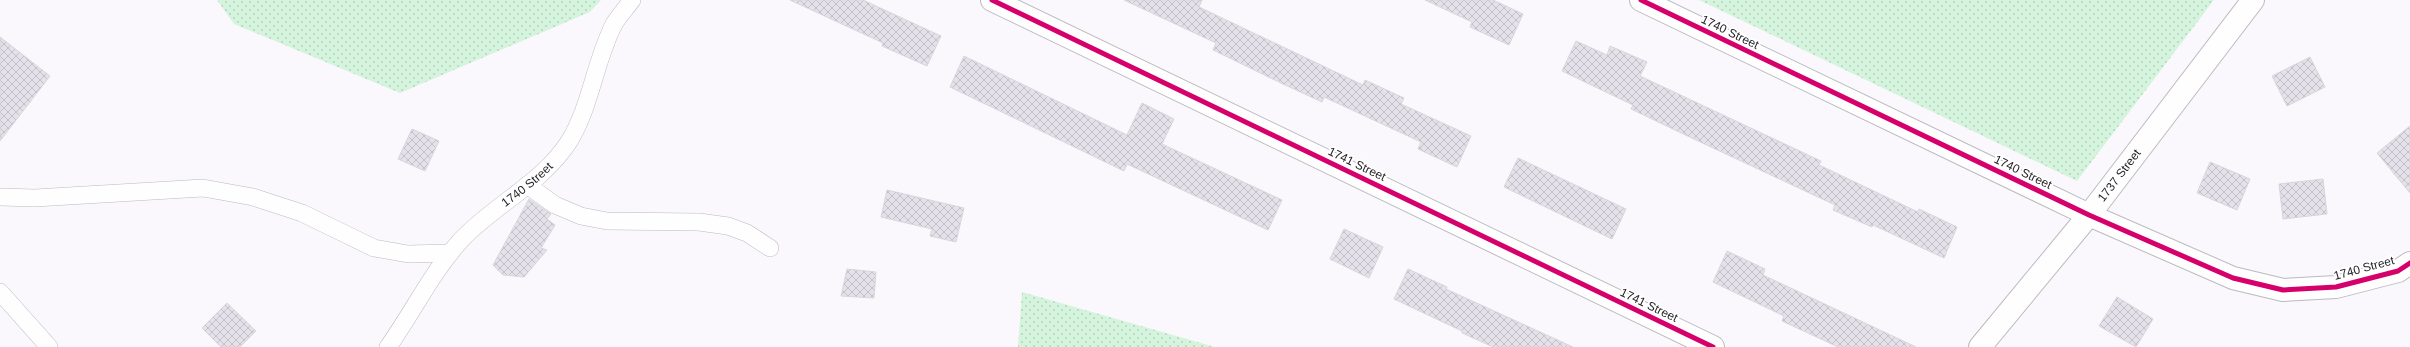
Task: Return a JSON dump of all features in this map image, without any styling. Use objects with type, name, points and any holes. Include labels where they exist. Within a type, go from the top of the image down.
[{"type":"street","name":"1741 Street","points":[[992,0],[1713,347]]},
{"type":"street","name":"1740 Street","points":[[1641,0],[2089,214],[2232,278],[2283,290],[2336,287],[2398,271],[2410,263]]},
{"type":"street","name":"1737 Street","points":[[1980,347],[2089,214],[2253,0]]},
{"type":"lane","name":"1740 Street","points":[[388,347],[450,253],[462,239],[549,168],[570,139],[586,102],[614,24],[632,0]]},
{"type":"lane","points":[[527,186],[555,205],[581,216],[607,220],[699,222],[728,226],[747,232],[770,248]]},
{"type":"lane","points":[[0,196],[35,198],[203,188],[253,197],[302,213],[374,248],[408,254],[450,253]]},
{"type":"lane","points":[[0,292],[49,347]]},
{"type":"green space","points":[[217,0],[601,0],[590,12],[400,93],[234,24]]},
{"type":"green space","points":[[1699,0],[2214,0],[2077,181]]},
{"type":"green space","points":[[1022,292],[1215,347],[1018,347]]},
{"type":"building","points":[[790,0],[863,0],[941,36],[927,66],[882,46],[883,43]]},
{"type":"building","points":[[1124,0],[1202,0],[1199,7],[1363,85],[1365,80],[1404,98],[1401,104],[1471,136],[1457,167],[1418,149],[1421,142],[1324,97],[1322,102],[1283,84],[1213,50],[1216,43]]},
{"type":"building","points":[[1425,0],[1493,0],[1523,14],[1509,45],[1470,27],[1472,22]]},
{"type":"building","points":[[0,37],[50,76],[0,141]]},
{"type":"building","points":[[1576,41],[1607,55],[1610,46],[1647,62],[1640,76],[1821,161],[1819,165],[1918,212],[1919,209],[1957,227],[1944,258],[1873,225],[1872,227],[1833,210],[1835,205],[1631,109],[1633,105],[1562,71]]},
{"type":"building","points":[[964,56],[1127,135],[1142,103],[1174,119],[1162,144],[1282,200],[1268,230],[1127,164],[1124,171],[950,87]]},
{"type":"building","points":[[2310,57],[2325,87],[2287,106],[2272,76]]},
{"type":"building","points":[[2410,126],[2410,193],[2377,153]]},
{"type":"building","points":[[412,129],[439,141],[425,171],[398,159]]},
{"type":"building","points":[[1518,158],[1626,209],[1612,239],[1504,187]]},
{"type":"building","points":[[2210,162],[2250,179],[2237,210],[2197,193]]},
{"type":"building","points":[[2323,179],[2327,214],[2283,219],[2279,184]]},
{"type":"building","points":[[887,190],[964,208],[956,242],[930,236],[932,229],[881,217]]},
{"type":"building","points":[[529,199],[551,214],[547,219],[555,225],[541,248],[547,250],[524,277],[503,275],[493,265]]},
{"type":"building","points":[[1344,229],[1383,247],[1369,278],[1330,259]]},
{"type":"building","points":[[1727,251],[1765,269],[1763,275],[1916,347],[1838,347],[1782,321],[1784,316],[1713,282]]},
{"type":"building","points":[[847,269],[876,272],[874,298],[841,296]]},
{"type":"building","points":[[1408,269],[1447,287],[1446,289],[1573,347],[1493,347],[1462,333],[1462,331],[1394,299]]},
{"type":"building","points":[[2117,297],[2153,319],[2136,347],[2099,326]]},
{"type":"building","points":[[227,303],[256,331],[240,347],[221,347],[202,328]]},
{"type":"cycle path","points":[[992,0],[1713,347]]},
{"type":"cycle path","points":[[1641,0],[2089,215],[2233,278],[2283,290],[2336,287],[2398,271],[2410,263]]}]
